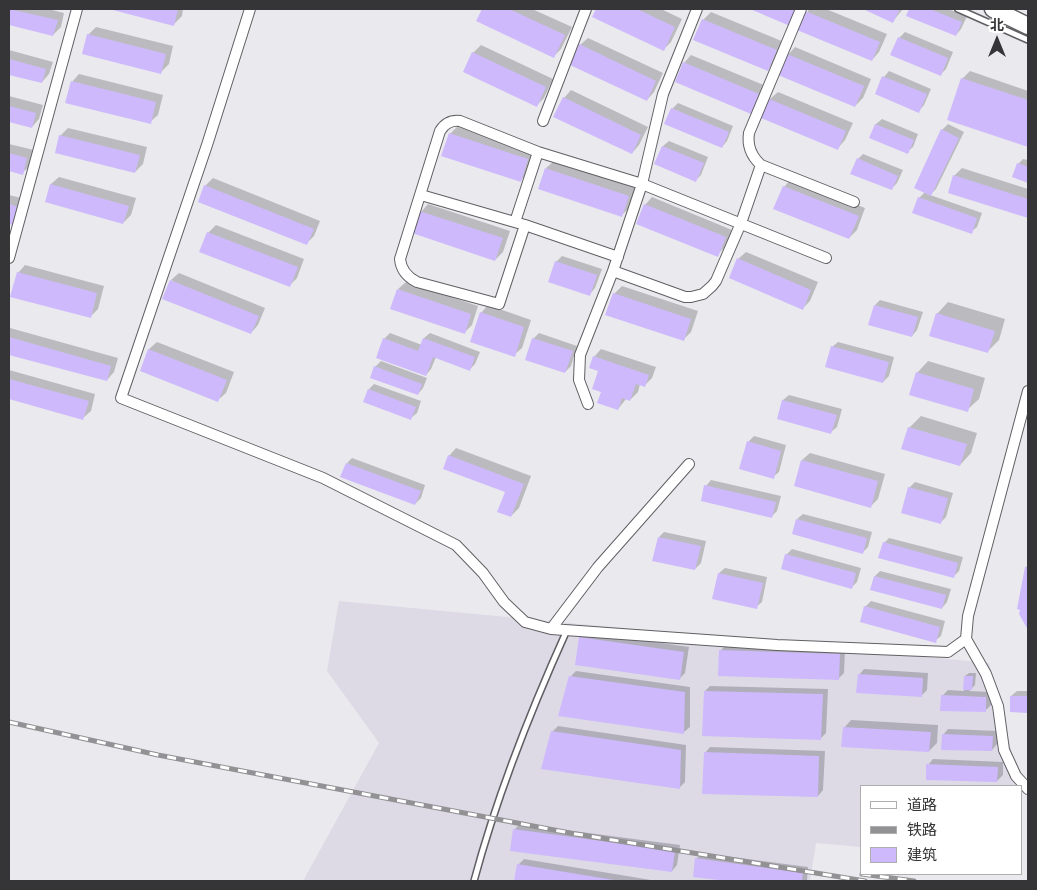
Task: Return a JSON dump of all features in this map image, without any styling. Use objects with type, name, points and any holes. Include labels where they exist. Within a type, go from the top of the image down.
[{"type":"main road","points":[[992,9],[1028,26]]},
{"type":"street","points":[[9,258],[77,9]]},
{"type":"street","points":[[250,9],[210,136],[122,398],[322,478],[456,545],[483,574],[504,602],[525,622],[551,629],[777,645],[948,652],[966,639]]},
{"type":"street","points":[[543,121],[586,9]]},
{"type":"street","points":[[588,404],[579,380],[580,355],[613,271],[642,184],[663,94],[697,9]]},
{"type":"street","points":[[801,9],[749,133],[750,150],[752,156],[761,165],[854,202]]},
{"type":"street","points":[[525,226],[499,304],[417,282],[405,273],[400,259],[440,131],[446,124],[460,121],[538,152],[642,184],[826,258]]},
{"type":"street","points":[[514,222],[538,152]]},
{"type":"street","points":[[613,271],[680,296],[697,296],[708,290],[716,281],[741,223],[761,165]]},
{"type":"street","points":[[421,195],[514,222],[618,257]]},
{"type":"street","points":[[1028,391],[1025,412],[968,616],[966,639],[986,674],[998,706],[1004,750],[1016,776],[1028,789]]},
{"type":"street","points":[[551,629],[598,566],[689,464]]},
{"type":"lane","points":[[958,9],[1028,40]]},
{"type":"lane","points":[[474,881],[509,769],[536,698],[567,630]]},
{"type":"shaded area","points":[[339,601],[989,663],[1016,769],[1016,785],[860,785],[860,847],[816,843],[810,881],[303,881],[379,743],[327,671]]},
{"type":"building","points":[[9,9],[58,20],[53,36],[9,25]]},
{"type":"building","points":[[109,9],[178,9],[174,26]]},
{"type":"building","points":[[482,9],[509,9],[565,35],[554,58],[476,21]]},
{"type":"building","points":[[596,9],[637,9],[675,27],[664,51],[592,17]]},
{"type":"building","points":[[750,9],[797,9],[790,26]]},
{"type":"building","points":[[863,9],[900,9],[893,23]]},
{"type":"building","points":[[909,9],[930,9],[962,22],[956,36],[906,16]]},
{"type":"building","points":[[805,11],[880,42],[872,61],[797,30]]},
{"type":"building","points":[[702,19],[777,50],[768,71],[693,40]]},
{"type":"building","points":[[87,34],[166,54],[161,74],[82,54]]},
{"type":"building","points":[[898,37],[948,58],[941,76],[890,55]]},
{"type":"building","points":[[579,44],[656,81],[647,101],[570,65]]},
{"type":"building","points":[[472,52],[546,87],[537,107],[463,72]]},
{"type":"building","points":[[787,54],[864,86],[855,107],[778,75]]},
{"type":"building","points":[[9,59],[46,69],[42,83],[9,75]]},
{"type":"building","points":[[683,62],[759,94],[751,114],[675,82]]},
{"type":"building","points":[[882,76],[927,94],[919,113],[875,94]]},
{"type":"building","points":[[961,78],[1028,100],[1028,147],[947,120]]},
{"type":"building","points":[[71,81],[156,102],[151,124],[65,103]]},
{"type":"building","points":[[563,97],[641,135],[632,154],[553,117]]},
{"type":"building","points":[[769,99],[846,131],[838,150],[761,118]]},
{"type":"building","points":[[9,106],[36,113],[32,128],[9,122]]},
{"type":"building","points":[[671,108],[729,132],[722,148],[664,124]]},
{"type":"building","points":[[875,124],[914,140],[908,154],[869,138]]},
{"type":"building","points":[[941,129],[959,138],[931,196],[914,188]]},
{"type":"building","points":[[449,133],[528,159],[521,182],[441,156]]},
{"type":"building","points":[[59,135],[140,155],[135,173],[55,153]]},
{"type":"building","points":[[662,146],[704,163],[696,182],[654,164]]},
{"type":"building","points":[[9,153],[27,158],[23,175],[9,171]]},
{"type":"building","points":[[857,158],[898,176],[892,190],[850,174]]},
{"type":"building","points":[[1017,163],[1028,167],[1028,183],[1012,177]]},
{"type":"building","points":[[545,168],[629,196],[622,217],[538,189]]},
{"type":"building","points":[[953,175],[1028,199],[1028,218],[948,193]]},
{"type":"building","points":[[50,184],[129,206],[123,224],[45,202]]},
{"type":"building","points":[[204,185],[314,229],[307,245],[198,202]]},
{"type":"building","points":[[783,186],[859,216],[849,239],[773,209]]},
{"type":"building","points":[[918,197],[977,218],[972,234],[912,213]]},
{"type":"building","points":[[9,204],[18,207],[13,225],[9,224]]},
{"type":"building","points":[[644,204],[726,237],[718,257],[636,224]]},
{"type":"building","points":[[419,211],[503,238],[495,261],[412,233]]},
{"type":"building","points":[[207,232],[298,267],[290,287],[199,252]]},
{"type":"building","points":[[737,258],[811,290],[803,310],[729,278]]},
{"type":"building","points":[[555,261],[597,275],[590,296],[548,282]]},
{"type":"building","points":[[17,272],[97,293],[91,318],[10,297]]},
{"type":"building","points":[[170,280],[259,316],[251,334],[162,299]]},
{"type":"building","points":[[397,289],[471,314],[465,334],[390,309]]},
{"type":"building","points":[[613,293],[691,319],[684,341],[605,315]]},
{"type":"building","points":[[874,305],[918,317],[912,337],[868,325]]},
{"type":"building","points":[[480,312],[524,327],[515,357],[470,342]]},
{"type":"building","points":[[936,313],[995,331],[988,353],[929,336]]},
{"type":"building","points":[[9,337],[111,366],[107,381],[9,355]]},
{"type":"building","points":[[383,338],[418,351],[423,338],[475,357],[470,371],[433,357],[426,376],[376,358]]},
{"type":"building","points":[[532,338],[573,351],[565,373],[525,360]]},
{"type":"building","points":[[831,346],[889,362],[883,383],[825,367]]},
{"type":"building","points":[[148,349],[227,380],[218,402],[140,371]]},
{"type":"building","points":[[593,356],[649,375],[645,387],[636,384],[630,401],[622,398],[618,410],[597,403],[601,392],[592,389],[598,371],[589,368]]},
{"type":"building","points":[[374,366],[422,384],[418,395],[370,378]]},
{"type":"building","points":[[916,372],[974,389],[968,412],[909,395]]},
{"type":"building","points":[[9,379],[89,401],[83,420],[9,399]]},
{"type":"building","points":[[368,389],[416,407],[411,420],[363,402]]},
{"type":"building","points":[[782,400],[837,415],[831,434],[777,419]]},
{"type":"building","points":[[908,427],[967,444],[960,466],[901,449]]},
{"type":"building","points":[[747,441],[781,451],[774,479],[739,469]]},
{"type":"building","points":[[448,455],[524,484],[511,517],[497,512],[505,492],[443,469]]},
{"type":"building","points":[[801,460],[878,481],[871,508],[794,486]]},
{"type":"building","points":[[346,463],[421,491],[415,505],[340,477]]},
{"type":"building","points":[[704,485],[776,502],[772,518],[701,501]]},
{"type":"building","points":[[908,487],[948,498],[941,524],[901,513]]},
{"type":"building","points":[[796,519],[867,538],[863,554],[792,534]]},
{"type":"building","points":[[658,537],[701,546],[695,570],[652,561]]},
{"type":"building","points":[[883,542],[958,563],[954,578],[878,558]]},
{"type":"building","points":[[785,554],[856,573],[852,589],[781,569]]},
{"type":"building","points":[[1025,567],[1028,567],[1028,630],[1019,614],[1020,610],[1017,609]]},
{"type":"building","points":[[718,573],[763,583],[757,609],[712,599]]},
{"type":"building","points":[[874,576],[946,595],[942,609],[870,590]]},
{"type":"building","points":[[864,606],[940,627],[936,643],[860,622]]},
{"type":"building","points":[[579,637],[684,652],[680,680],[575,665]]},
{"type":"building","points":[[719,650],[840,654],[839,680],[718,676]]},
{"type":"building","points":[[858,674],[923,678],[922,697],[856,693]]},
{"type":"building","points":[[569,676],[685,692],[684,734],[558,716]]},
{"type":"building","points":[[964,676],[973,676],[972,690],[963,690]]},
{"type":"building","points":[[704,691],[823,694],[821,740],[702,736]]},
{"type":"building","points":[[941,695],[986,697],[986,712],[940,711]]},
{"type":"building","points":[[1010,696],[1028,696],[1028,713],[1010,712]]},
{"type":"building","points":[[843,727],[931,732],[929,752],[841,747]]},
{"type":"building","points":[[551,731],[681,750],[680,789],[541,769]]},
{"type":"building","points":[[942,734],[993,736],[992,751],[941,750]]},
{"type":"building","points":[[704,752],[819,756],[818,797],[702,794]]},
{"type":"building","points":[[926,764],[998,767],[997,782],[926,780]]},
{"type":"building","points":[[513,829],[675,851],[672,872],[510,851]]},
{"type":"building","points":[[695,858],[803,873],[802,881],[727,881],[693,877]]},
{"type":"building","points":[[517,864],[614,880],[614,881],[514,881]]},
{"type":"railway","points":[[9,722],[158,755],[570,833],[865,881]]},
{"type":"railway","points":[[869,875],[914,881]]}]
